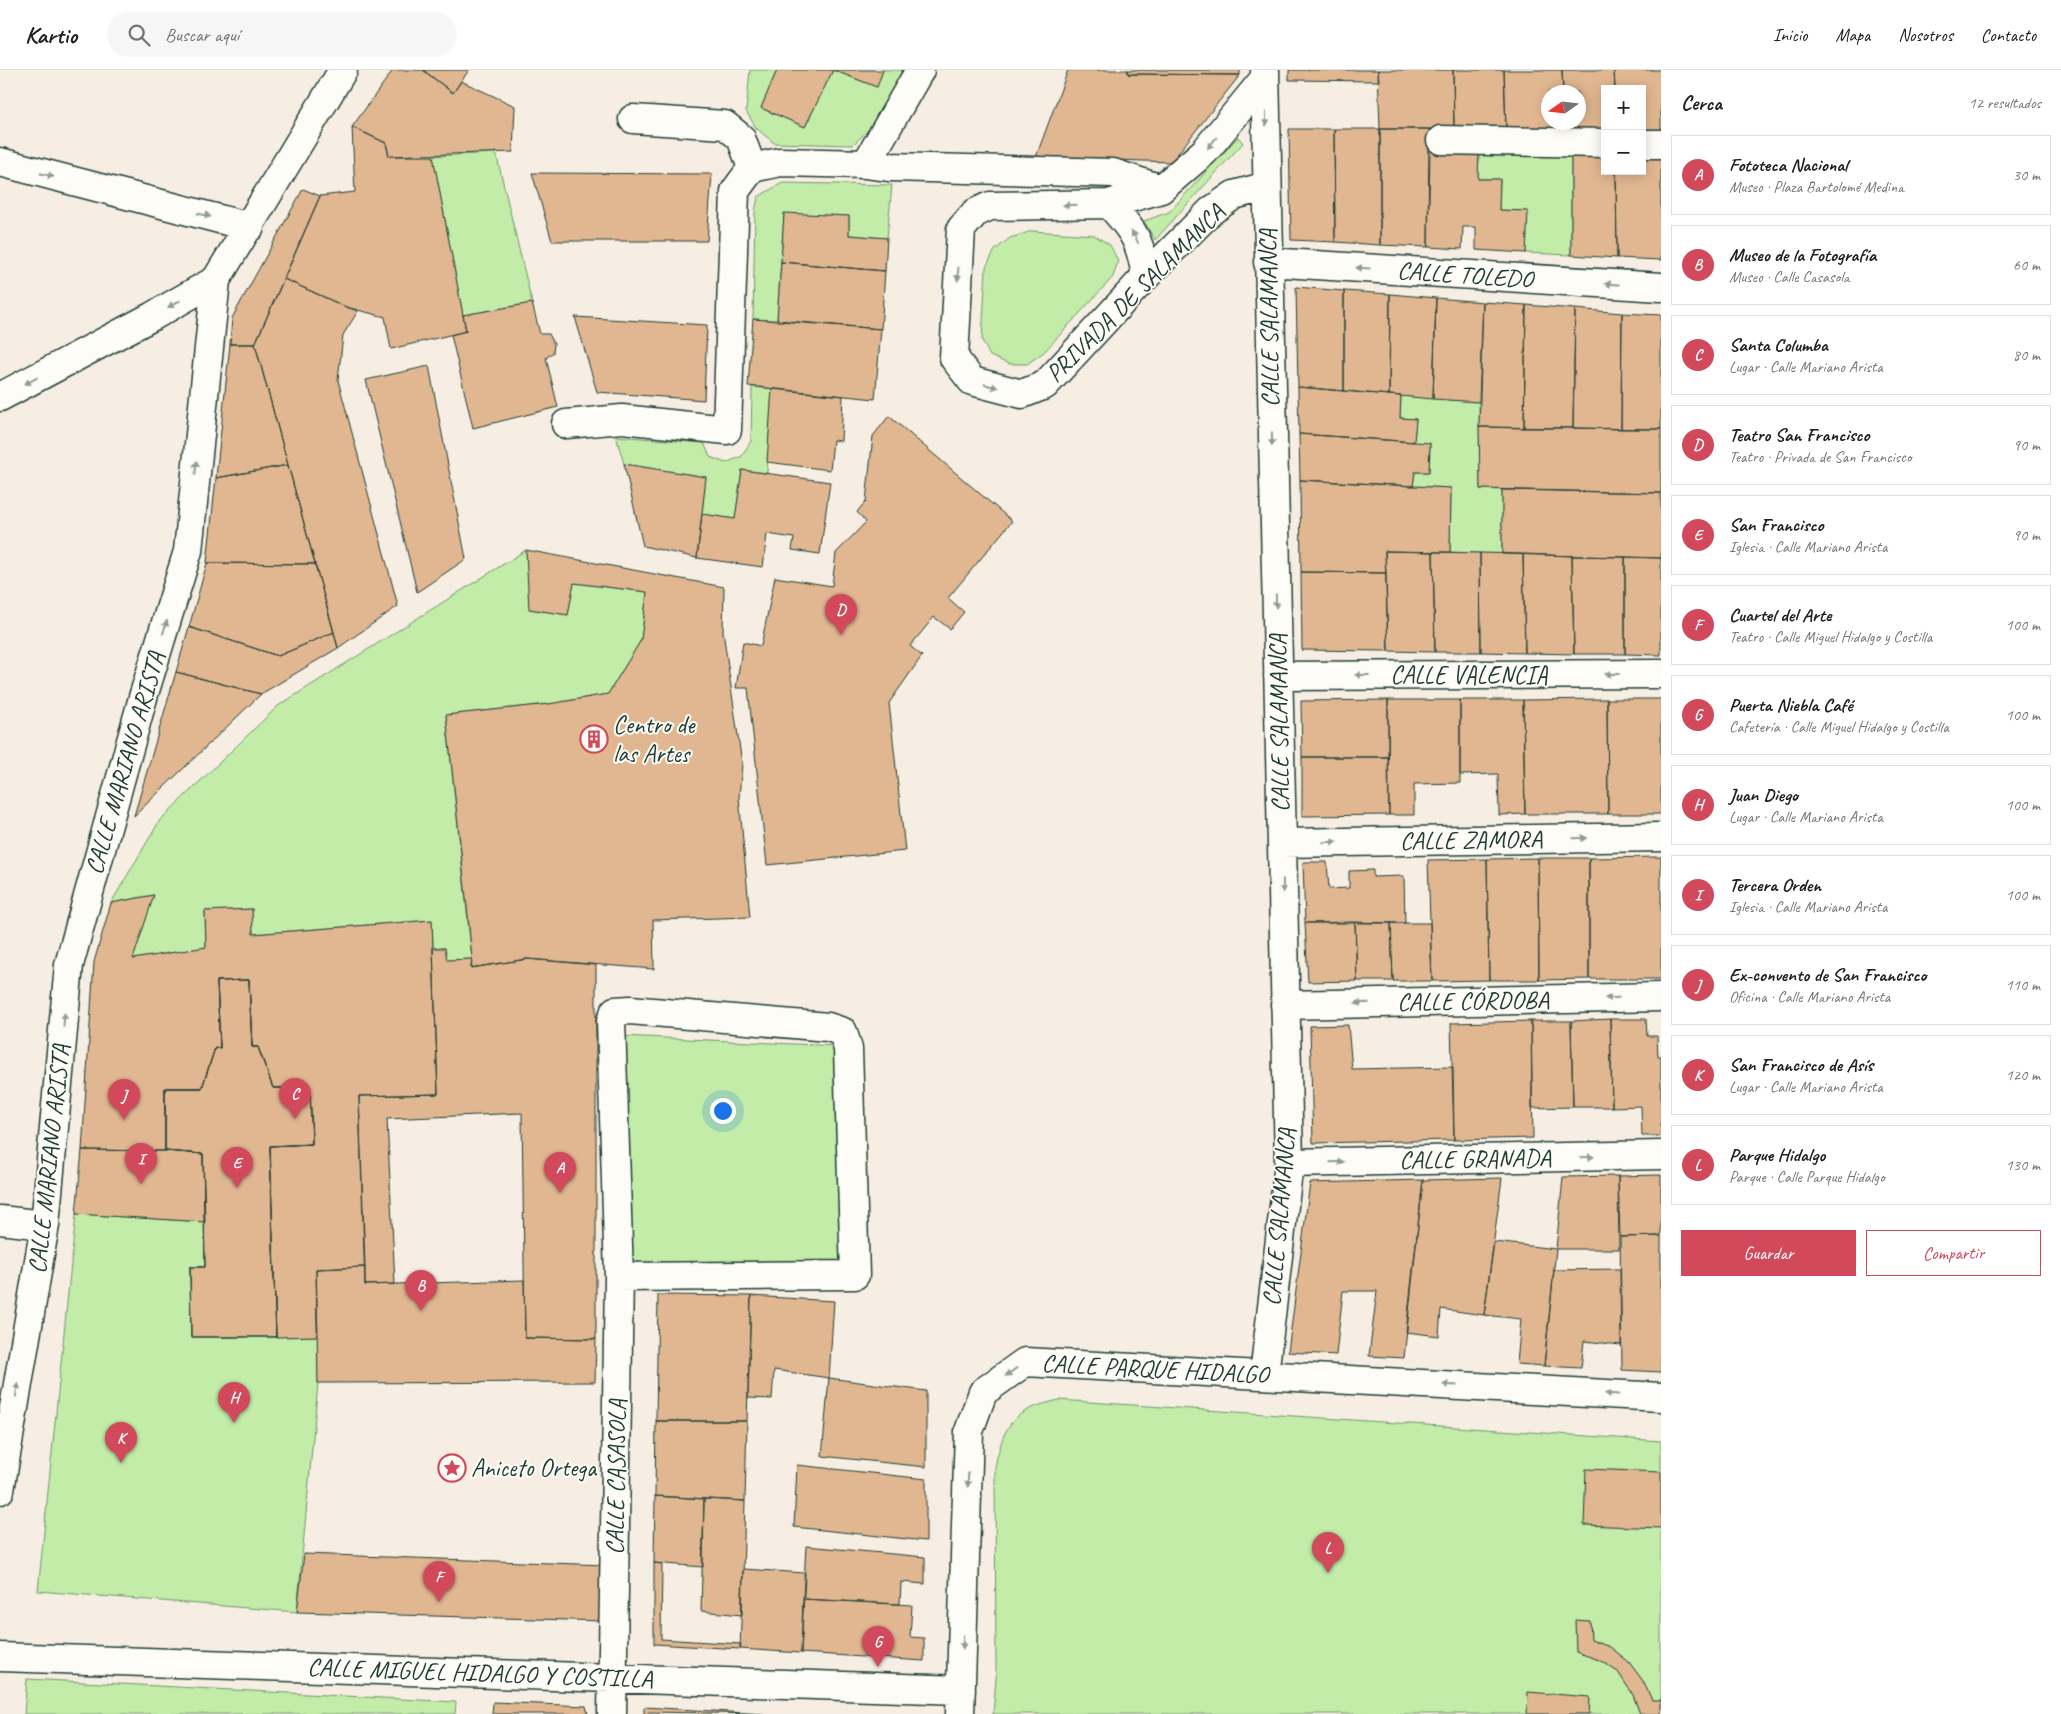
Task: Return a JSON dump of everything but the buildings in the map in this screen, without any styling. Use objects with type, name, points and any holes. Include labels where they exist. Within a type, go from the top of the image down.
[{"type":"street","name":"CALLE MARIANO ARISTA","points":[[0,1490],[45,1225],[68,965],[144,694],[188,551],[216,280],[250,227],[343,70]]},
{"type":"street","points":[[866,164],[920,70]]},
{"type":"street","points":[[1146,276],[1141,248],[1129,225],[1109,204],[1161,189],[1205,151],[1265,74]]},
{"type":"street","name":"CALLE SALAMANCA","points":[[1264,1375],[1289,1163],[1265,74]]},
{"type":"street","points":[[633,119],[725,124],[741,138],[752,168]]},
{"type":"street","points":[[1441,140],[1601,143]]},
{"type":"street","points":[[1646,144],[1661,144]]},
{"type":"street","points":[[0,162],[250,227]]},
{"type":"street","points":[[566,424],[622,419],[726,430],[735,191],[752,168],[780,162],[1113,173],[1161,189]]},
{"type":"street","name":"PRIVADA DE SALAMANCA","points":[[1109,204],[990,206],[974,213],[961,229],[954,358],[972,381],[1022,394],[1045,385],[1146,276],[1211,211],[1234,194],[1267,186]]},
{"type":"street","name":"CALLE TOLEDO","points":[[1268,262],[1661,287]]},
{"type":"street","points":[[0,397],[153,316],[216,280]]},
{"type":"street","name":"CALLE VALENCIA","points":[[1278,676],[1661,674]]},
{"type":"street","name":"CALLE ZAMORA","points":[[1282,843],[1661,837]]},
{"type":"street","name":"CALLE CÓRDOBA","points":[[1285,1005],[1661,997]]},
{"type":"street","name":"CALLE CASASOLA","points":[[612,1714],[618,1277],[611,1021],[615,1011],[630,1010],[828,1027],[843,1032],[848,1049],[855,1275],[618,1277]]},
{"type":"street","name":"CALLE GRANADA","points":[[1289,1163],[1661,1155]]},
{"type":"street","points":[[0,1220],[45,1225]]},
{"type":"street","name":"CALLE PARQUE HIDALGO","points":[[960,1702],[970,1431],[983,1392],[1025,1362],[1661,1397]]},
{"type":"street","name":"CALLE MIGUEL HIDALGO Y COSTILLA","points":[[0,1657],[613,1678],[960,1702]]},
{"type":"green space","points":[[750,70],[777,70],[761,108],[805,127],[833,70],[877,87],[883,70],[903,70],[871,127],[853,145],[774,143],[756,128],[746,111]]},
{"type":"green space","points":[[1238,137],[1243,143],[1155,240],[1144,221],[1169,212]]},
{"type":"green space","points":[[1479,151],[1571,152],[1571,255],[1526,253],[1527,211],[1499,210],[1500,179],[1478,179]]},
{"type":"green space","points":[[496,153],[532,303],[463,315],[433,156]]},
{"type":"green space","points":[[782,183],[892,185],[887,238],[849,235],[849,216],[784,214],[777,320],[753,319],[755,212],[758,197]]},
{"type":"green space","points":[[1032,231],[1094,235],[1110,245],[1118,261],[1113,277],[1044,352],[1027,364],[1009,364],[990,356],[982,340],[986,267],[995,250],[1010,238]]},
{"type":"green space","points":[[752,387],[772,389],[767,473],[742,470],[735,519],[702,514],[706,477],[624,464],[616,436],[704,443],[710,457],[726,463],[742,456],[751,441]]},
{"type":"green space","points":[[1401,396],[1479,402],[1480,489],[1502,490],[1502,554],[1450,552],[1451,488],[1413,486],[1415,472],[1429,472],[1430,444],[1414,442],[1416,419],[1400,418]]},
{"type":"green space","points":[[526,550],[530,609],[568,615],[574,583],[647,592],[641,640],[608,694],[549,704],[446,715],[472,959],[447,960],[445,948],[433,948],[432,920],[253,934],[252,909],[205,911],[206,947],[133,959],[153,895],[111,903],[160,820],[278,706]]},
{"type":"green space","points":[[622,1036],[838,1046],[843,1264],[629,1265]]},
{"type":"green space","points":[[76,1214],[205,1222],[205,1267],[190,1267],[191,1336],[318,1336],[318,1383],[297,1612],[38,1591]]},
{"type":"green space","points":[[1059,1400],[1661,1441],[1661,1714],[993,1714],[996,1678],[995,1467],[998,1452],[1007,1429],[1021,1414],[1031,1408]]},
{"type":"green space","points":[[27,1679],[456,1702],[455,1714],[24,1714]]},
{"type":"place","name":"Teatro San Francisco","points":[[841,635]]},
{"type":"place","name":"Centro de las Artes","points":[[594,739]]},
{"type":"place","name":"Santa Columba","points":[[295,1119]]},
{"type":"place","name":"Ex-convento de San Francisco","points":[[124,1120]]},
{"type":"place","name":"Tercera Orden","points":[[141,1184]]},
{"type":"place","name":"San Francisco","points":[[237,1188]]},
{"type":"place","name":"Fototeca Nacional","points":[[560,1193]]},
{"type":"place","name":"Museo de la Fotografía","points":[[421,1311]]},
{"type":"place","name":"Juan Diego","points":[[234,1423]]},
{"type":"place","name":"San Francisco de Asís","points":[[121,1463]]},
{"type":"place","name":"Aniceto Ortega","points":[[452,1468]]},
{"type":"place","name":"Parque Hidalgo","points":[[1328,1573]]},
{"type":"place","name":"Cuartel del Arte","points":[[439,1602]]},
{"type":"place","name":"Puerta Niebla Café","points":[[878,1667]]}]
